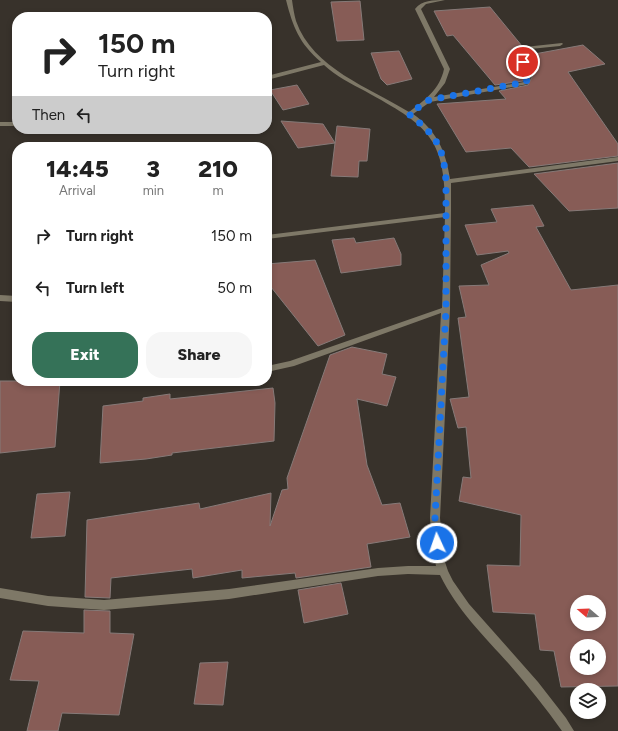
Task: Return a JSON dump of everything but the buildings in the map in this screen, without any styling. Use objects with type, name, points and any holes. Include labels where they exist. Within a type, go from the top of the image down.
[{"type":"street","points":[[289,0],[297,31],[301,39],[324,63],[409,114],[428,130],[438,143],[444,158],[447,215],[446,309],[435,518],[437,543],[443,571],[460,600],[488,636],[551,706],[569,731]]},
{"type":"street","points":[[409,114],[429,100],[443,84],[447,69],[418,9],[419,6],[426,2],[442,0]]},
{"type":"street","points":[[429,100],[526,82],[529,74],[517,50],[560,44]]},
{"type":"street","points":[[272,77],[324,63]]},
{"type":"street","points":[[0,124],[12,124]]},
{"type":"street","points":[[446,181],[618,159]]},
{"type":"street","points":[[272,236],[447,215]]},
{"type":"street","points":[[0,298],[12,299]]},
{"type":"street","points":[[272,368],[291,364],[446,309]]},
{"type":"street","points":[[0,593],[48,601],[104,606],[229,594],[378,572],[443,571]]},
{"type":"route","points":[[437,543],[435,518],[446,309],[447,215],[445,162],[438,143],[434,137],[409,114],[429,100],[523,84],[529,77],[523,62]]}]
